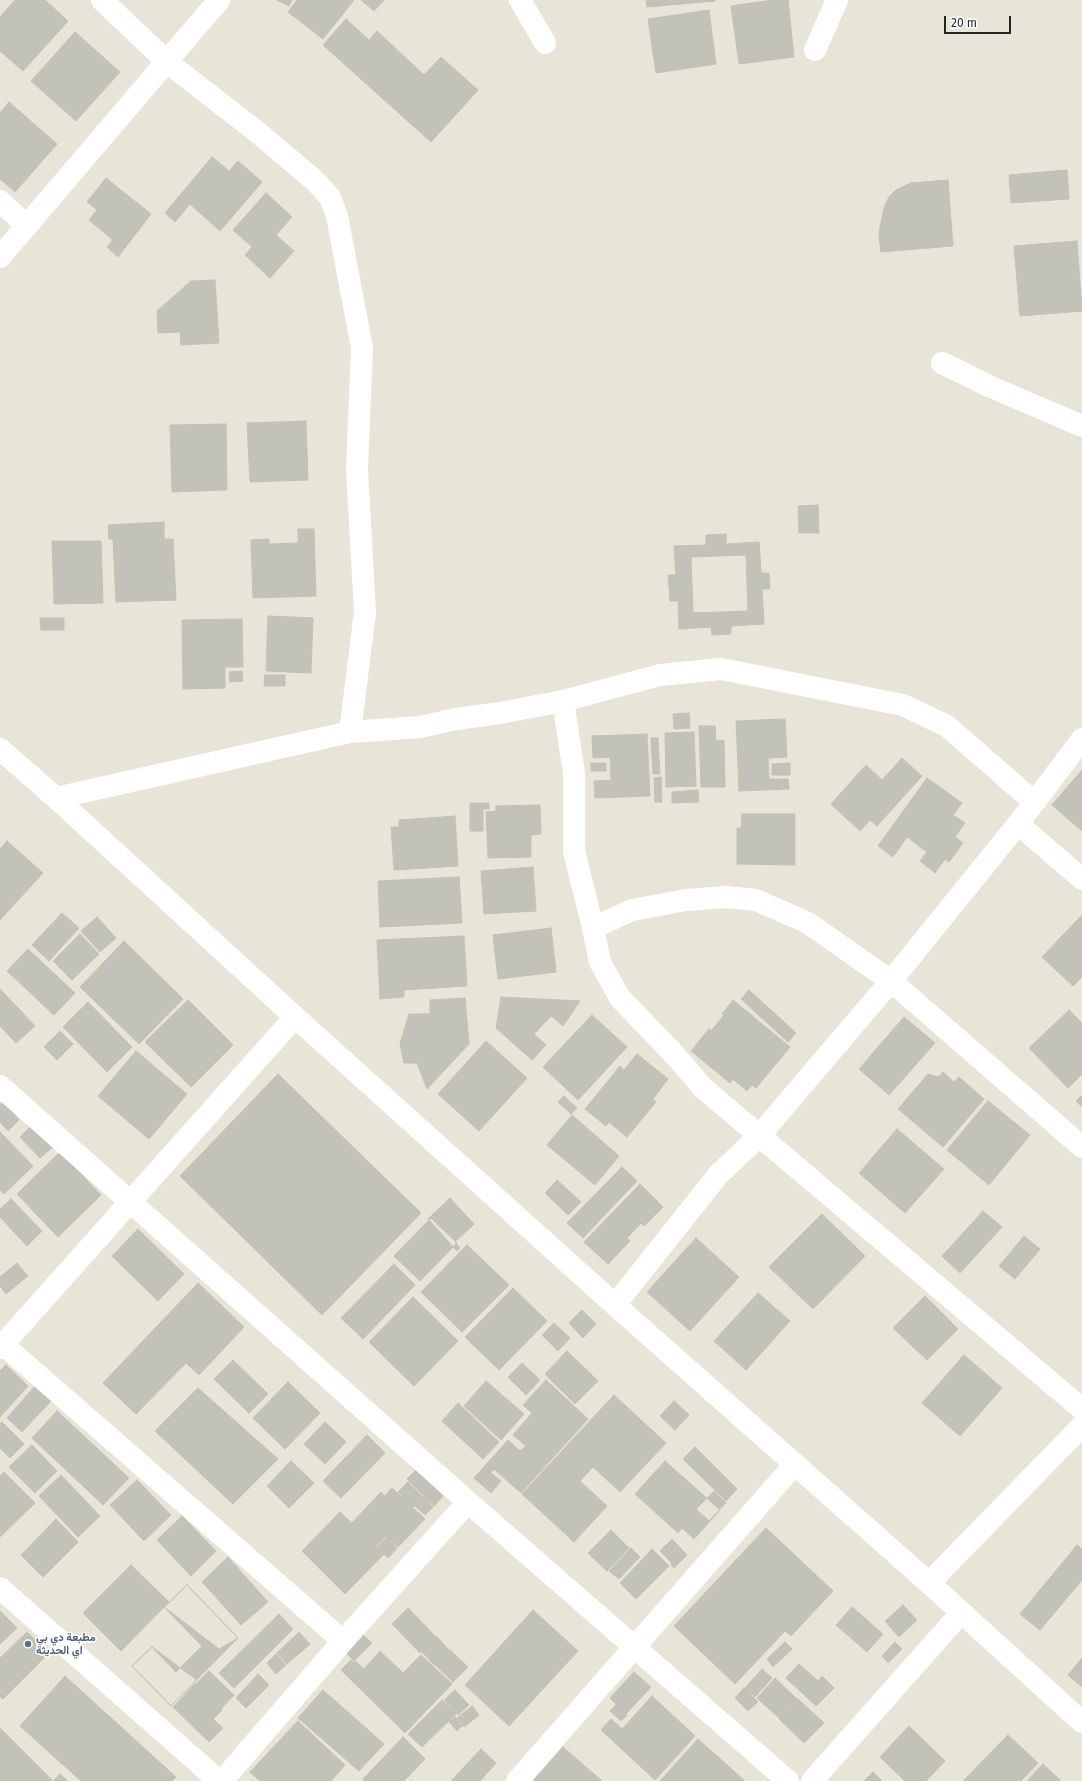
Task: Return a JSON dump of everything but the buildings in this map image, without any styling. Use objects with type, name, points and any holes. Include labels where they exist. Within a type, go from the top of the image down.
[{"type":"street","points":[[102,0],[167,62],[256,131],[314,180],[330,198],[337,216],[362,348],[357,470],[366,612],[350,732]]},
{"type":"street","points":[[0,258],[218,0]]},
{"type":"street","points":[[520,0],[545,43]]},
{"type":"street","points":[[815,50],[838,0]]},
{"type":"street","points":[[0,202],[27,226]]},
{"type":"street","points":[[942,363],[991,387],[1082,426]]},
{"type":"street","points":[[56,798],[350,732],[420,727],[456,718],[500,713],[563,701],[660,675],[721,669],[903,705],[947,726],[1034,802]]},
{"type":"street","points":[[563,701],[574,773],[574,851],[600,962],[620,998],[673,1053],[703,1088],[1082,1409]]},
{"type":"street","points":[[615,1305],[718,1175],[759,1136],[891,981],[1018,824],[1082,739]]},
{"type":"street","points":[[0,749],[56,798],[295,1017],[615,1305],[929,1583],[1082,1722]]},
{"type":"street","points":[[1018,824],[1082,879]]},
{"type":"street","points":[[593,928],[632,910],[686,900],[726,897],[756,900],[808,923],[891,981],[1082,1147]]},
{"type":"street","points":[[295,1017],[131,1202],[1,1345],[343,1641]]},
{"type":"street","points":[[0,1086],[468,1502],[788,1781]]},
{"type":"street","points":[[929,1583],[1082,1426]]},
{"type":"street","points":[[517,1781],[795,1464]]},
{"type":"street","points":[[222,1781],[343,1641],[468,1502]]},
{"type":"street","points":[[0,1588],[218,1781]]},
{"type":"street","points":[[812,1781],[961,1613]]},
{"type":"place","name":"مطبعة دي بي اي الحديثة","points":[[28,1644]]}]
